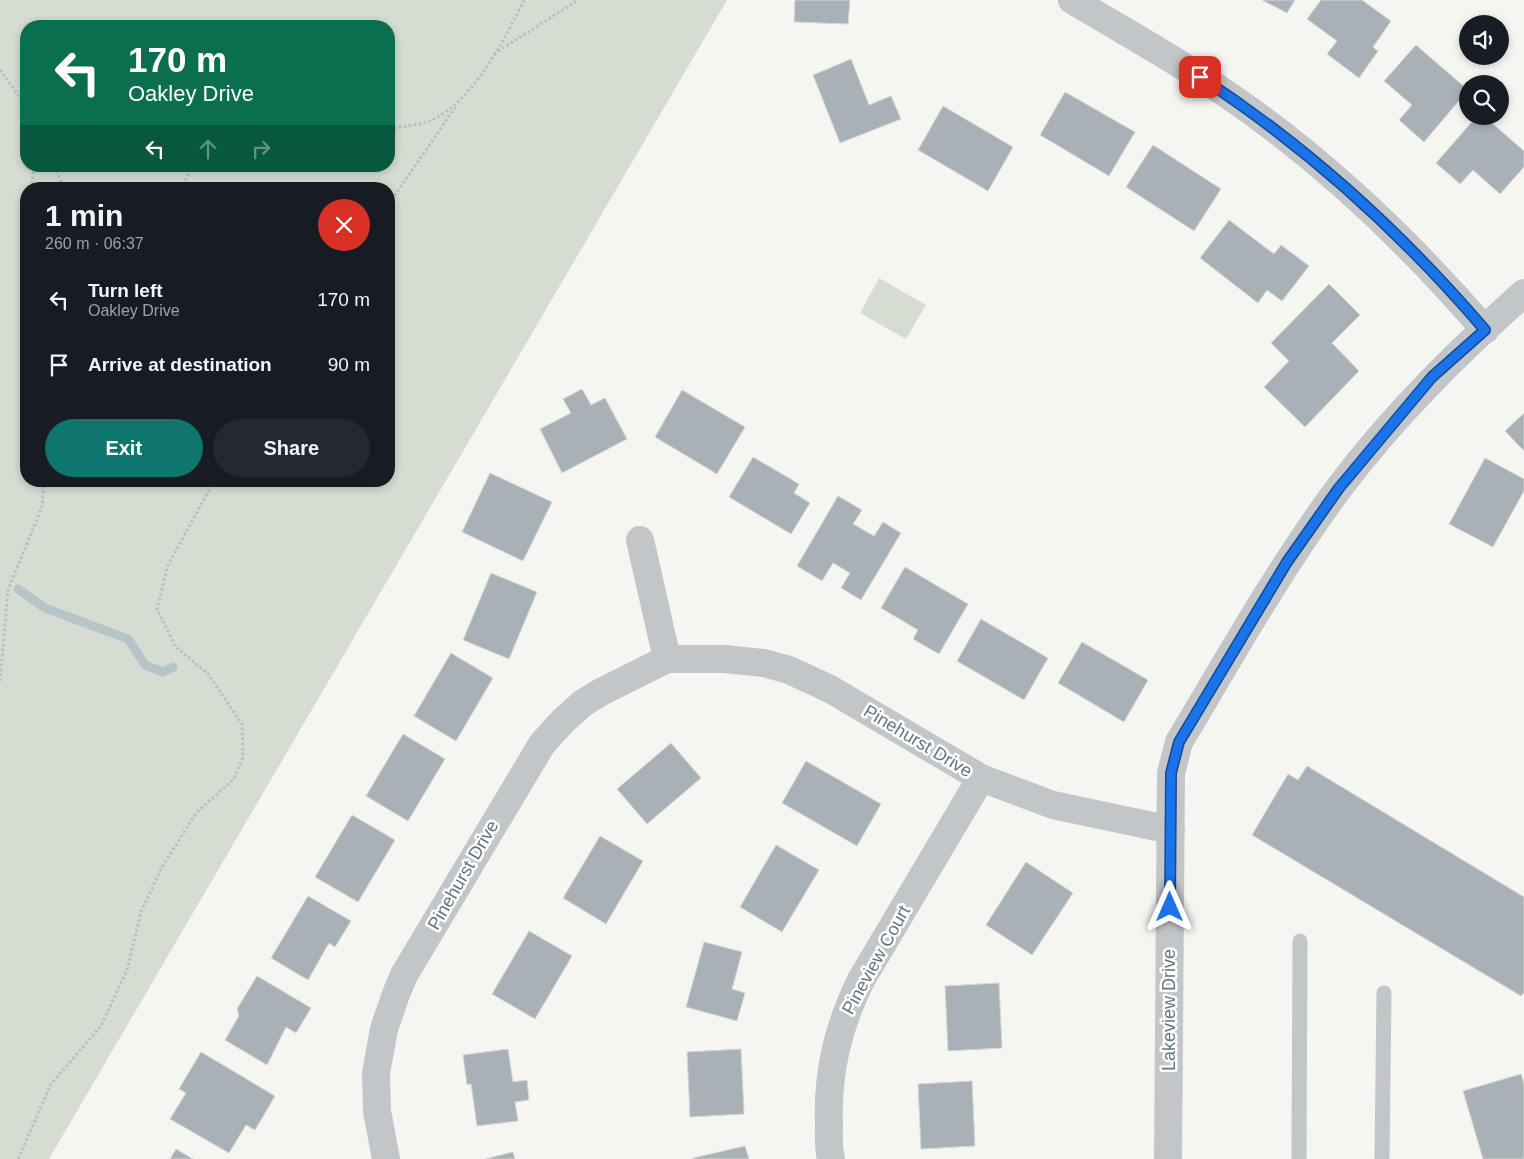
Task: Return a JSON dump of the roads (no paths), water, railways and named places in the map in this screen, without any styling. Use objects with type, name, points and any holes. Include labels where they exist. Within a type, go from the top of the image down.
[{"type":"street","points":[[1072,0],[1228,95],[1283,136],[1318,164],[1394,234],[1458,299],[1485,330]]},
{"type":"street","name":"Lakeview Drive","points":[[1168,1159],[1171,773],[1179,742],[1287,562],[1339,488],[1399,414],[1432,377],[1524,293]]},
{"type":"street","points":[[640,540],[667,659]]},
{"type":"street","name":"Pinehurst Drive","points":[[386,1159],[377,1111],[376,1073],[384,1029],[404,975],[542,744],[563,721],[584,703],[601,692],[667,659],[732,660],[764,663],[790,670],[830,689],[981,778],[1053,805],[1171,830]]},
{"type":"street","name":"Pineview Court","points":[[831,1159],[828,1098],[830,1072],[846,1010],[861,980],[981,778]]},
{"type":"lane","points":[[1299,1159],[1300,940]]},
{"type":"lane","points":[[1382,1159],[1384,993]]},
{"type":"waterway","points":[[18,589],[45,608],[128,639],[145,665],[163,672],[173,667]]}]
